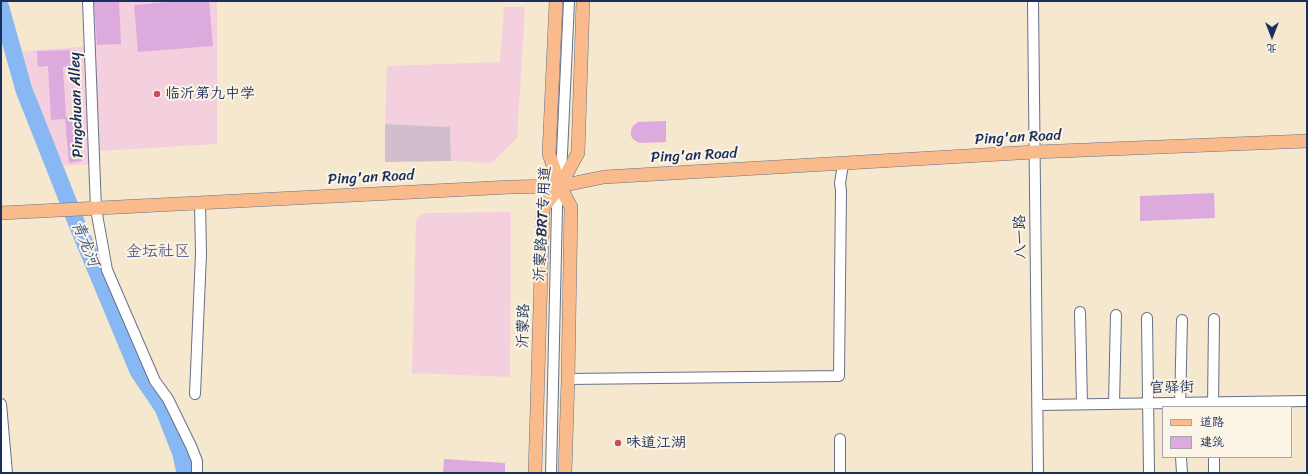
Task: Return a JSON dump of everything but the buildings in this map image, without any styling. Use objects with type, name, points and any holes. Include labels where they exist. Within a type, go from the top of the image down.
[{"type":"main road","points":[[556,1],[549,154],[560,186],[571,207],[565,473]]},
{"type":"main road","name":"沂蒙路","points":[[535,473],[543,208],[560,186],[578,153],[583,1]]},
{"type":"main road","name":"Ping'an Road","points":[[1,213],[511,187],[560,186],[604,177],[1035,152],[1307,141]]},
{"type":"street","name":"Pingchuan Alley","points":[[88,1],[90,209],[107,270],[155,381],[168,399],[191,446],[197,461],[197,473]]},
{"type":"street","name":"沂蒙路BRT专用道","points":[[551,473],[557,207],[560,186],[569,1]]},
{"type":"street","name":"八一路","points":[[1033,1],[1038,473]]},
{"type":"street","points":[[568,379],[839,376],[840,183],[843,164]]},
{"type":"street","points":[[195,394],[201,254],[200,203]]},
{"type":"street","points":[[1080,312],[1082,404]]},
{"type":"street","points":[[1114,404],[1116,315]]},
{"type":"street","points":[[1147,318],[1149,473]]},
{"type":"street","points":[[1213,405],[1214,319]]},
{"type":"street","points":[[1180,405],[1182,320]]},
{"type":"street","name":"官驿街","points":[[1038,405],[1148,403],[1213,405],[1307,401]]},
{"type":"street","points":[[1,404],[7,473]]},
{"type":"street","points":[[840,439],[840,473]]},
{"type":"street","points":[[1181,458],[1182,473]]},
{"type":"street","points":[[1214,458],[1214,473]]},
{"type":"shaded area","name":"临沂第九中学","points":[[92,1],[217,1],[217,144],[99,151],[94,62],[84,63],[90,164],[64,166],[42,117],[22,52],[95,46]]},
{"type":"shaded area","points":[[504,7],[525,7],[517,138],[491,163],[451,161],[450,127],[385,124],[387,66],[500,62]]},
{"type":"shaded area","points":[[385,124],[450,127],[451,161],[385,162]]},
{"type":"shaded area","points":[[511,212],[510,377],[412,373],[416,221],[422,213]]},
{"type":"waterway","name":"青龙河","points":[[1,8],[24,90],[79,229],[138,371],[163,408],[181,454],[185,473]]},
{"type":"place","name":"临沂第九中学","points":[[157,94]]},
{"type":"place","name":"味道江湖","points":[[618,443]]},
{"type":"district","name":"金坛社区","points":[[158,252]]}]
